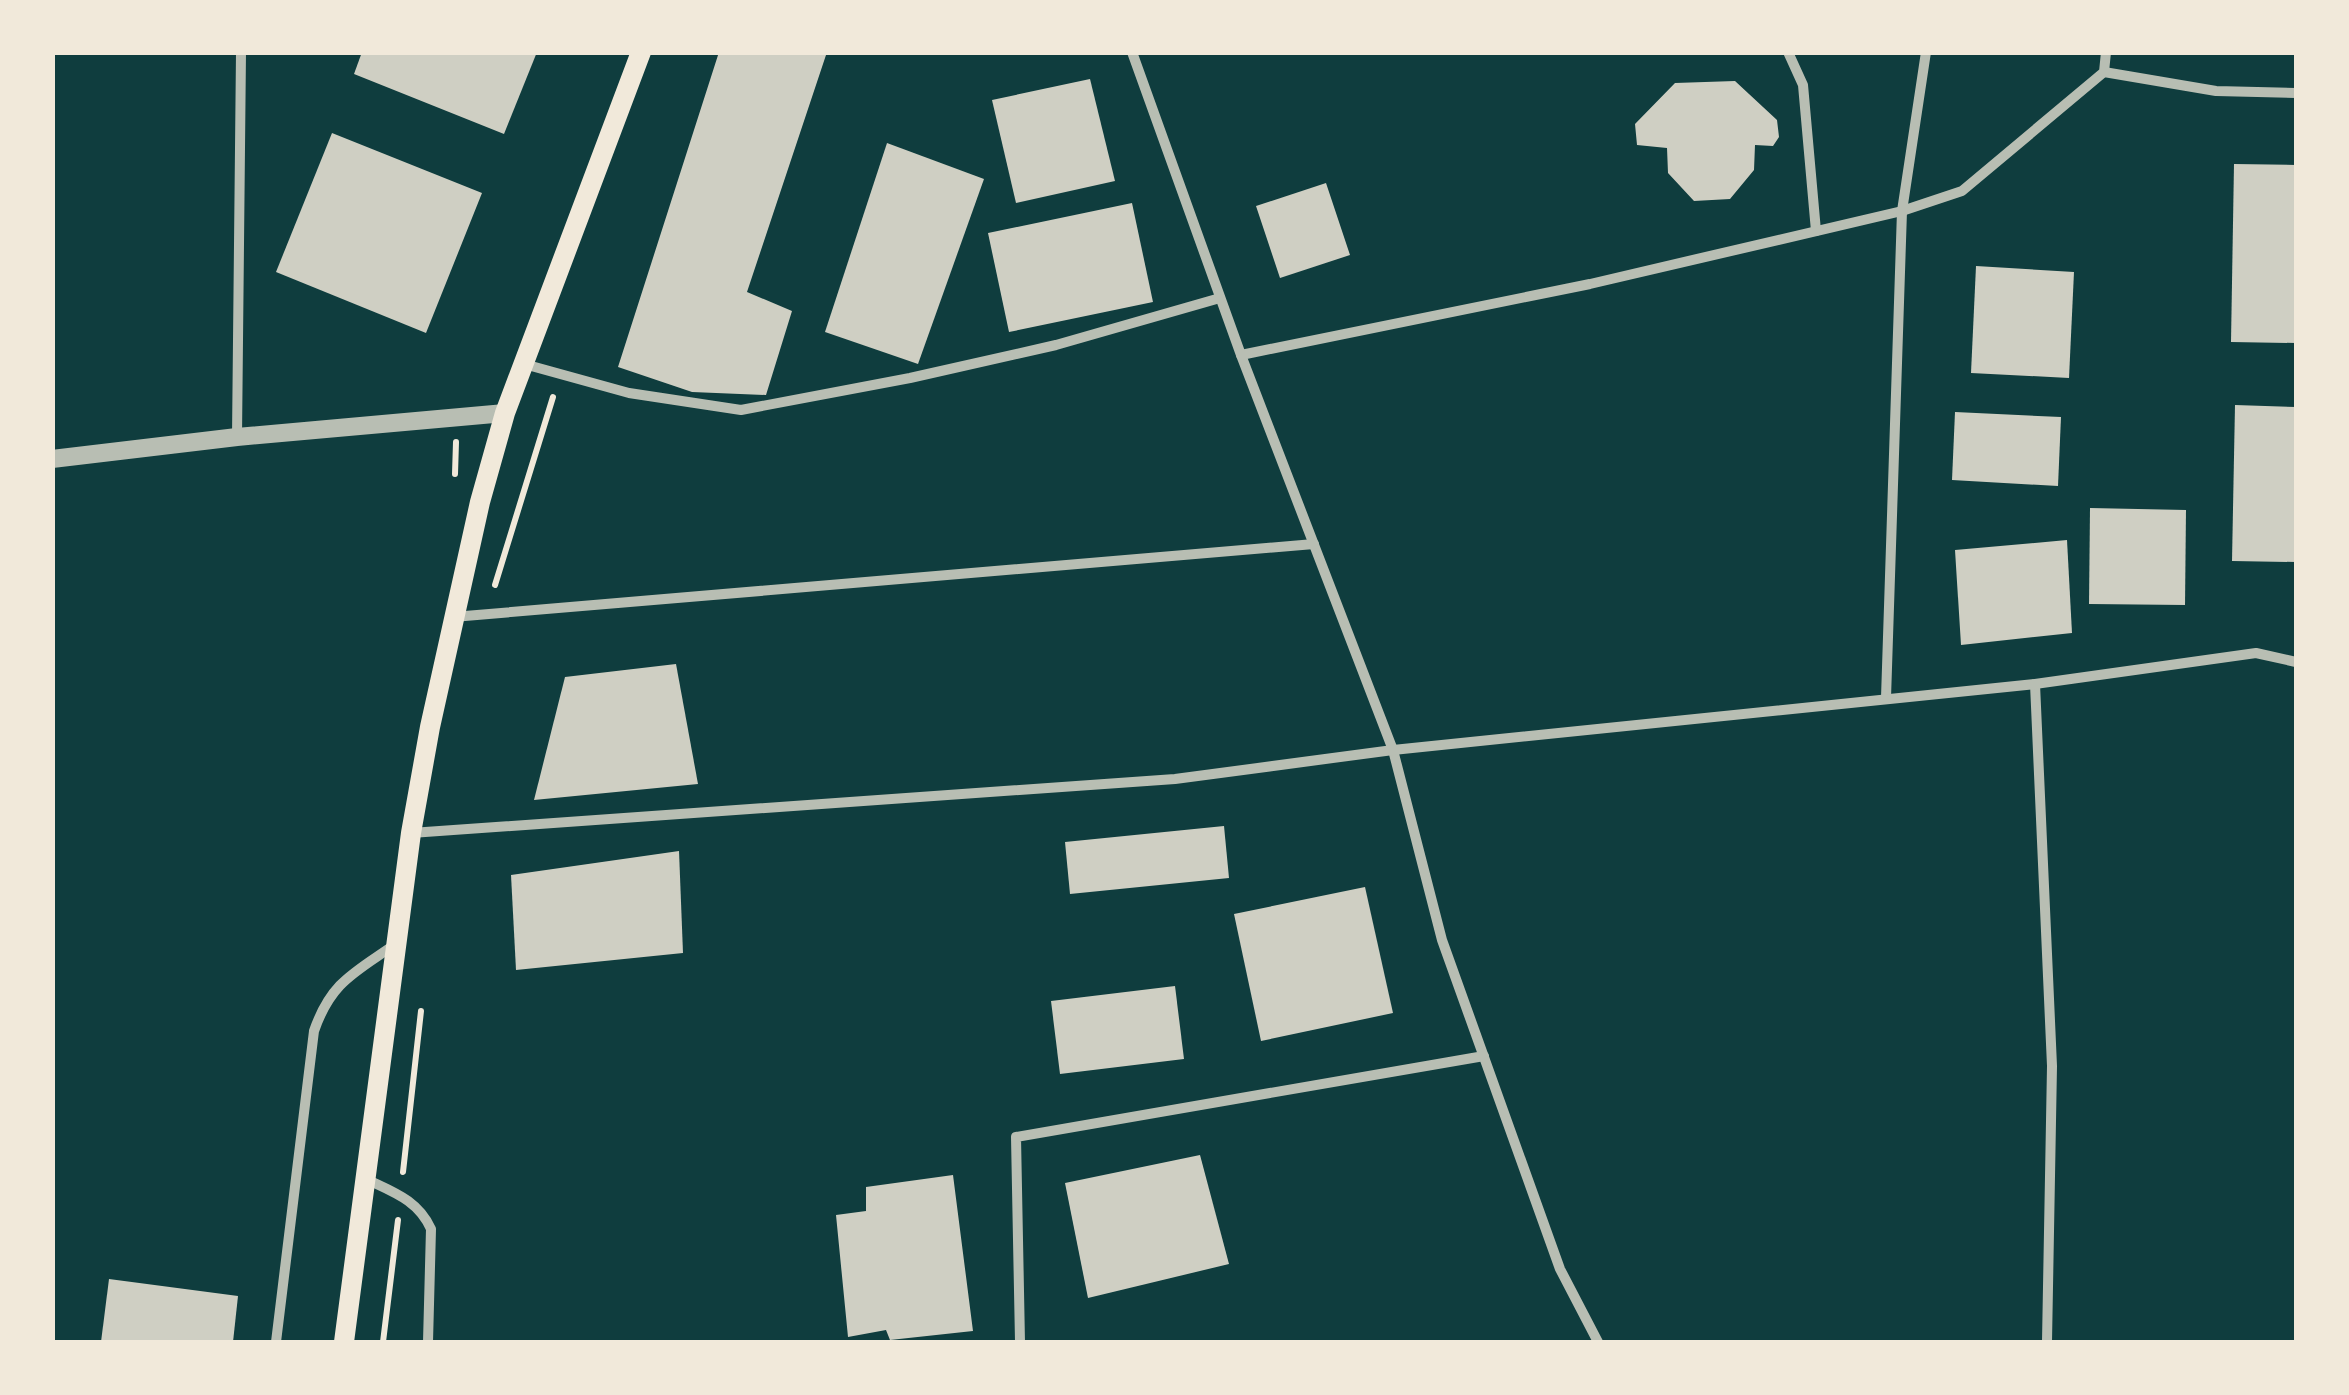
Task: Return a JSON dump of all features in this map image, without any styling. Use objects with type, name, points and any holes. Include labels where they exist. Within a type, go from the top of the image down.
[{"type":"main road","points":[[344,1342],[411,833],[453,617],[506,413],[641,52]]},
{"type":"street","points":[[237,437],[240,52]]},
{"type":"street","points":[[1132,52],[1241,355],[1393,750],[1442,940],[1560,1268],[1597,1341],[1584,1342]]},
{"type":"street","points":[[1788,52],[1803,85],[1816,231]]},
{"type":"street","points":[[1886,698],[1902,211],[1926,52]]},
{"type":"street","points":[[1241,355],[1590,284],[1902,211],[1962,190],[2104,72],[2106,52]]},
{"type":"street","points":[[2104,72],[2216,91],[2296,92]]},
{"type":"street","points":[[524,364],[628,393],[741,410],[1056,345],[1220,298]]},
{"type":"street","points":[[52,459],[237,437],[506,413]]},
{"type":"street","points":[[453,617],[1314,544]]},
{"type":"street","points":[[411,833],[1175,780],[1393,750],[2035,684],[2256,653],[2296,662]]},
{"type":"street","points":[[2035,684],[2052,1066],[2047,1342]]},
{"type":"street","points":[[276,1342],[314,1030],[324,1003],[341,982],[395,944]]},
{"type":"street","points":[[1020,1342],[1016,1136],[1484,1056]]},
{"type":"street","points":[[366,1179],[413,1203],[424,1213],[430,1229],[428,1342]]},
{"type":"building","points":[[362,52],[537,52],[504,134],[354,74]]},
{"type":"building","points":[[719,52],[827,52],[747,292],[792,311],[766,395],[692,392],[618,367]]},
{"type":"building","points":[[1090,79],[1115,181],[1016,203],[992,100]]},
{"type":"building","points":[[1735,81],[1777,120],[1779,137],[1773,146],[1755,145],[1754,170],[1730,199],[1694,201],[1668,173],[1667,148],[1637,145],[1635,124],[1675,83]]},
{"type":"building","points":[[332,133],[482,193],[426,333],[276,272]]},
{"type":"building","points":[[887,143],[984,179],[918,364],[825,332]]},
{"type":"building","points":[[2234,164],[2296,165],[2296,343],[2231,342]]},
{"type":"building","points":[[1326,183],[1350,255],[1280,278],[1256,206]]},
{"type":"building","points":[[1132,203],[1153,302],[1009,332],[988,233]]},
{"type":"building","points":[[1976,266],[2074,272],[2069,378],[1971,373]]},
{"type":"building","points":[[2235,405],[2296,407],[2296,562],[2232,561]]},
{"type":"building","points":[[1955,412],[2061,417],[2058,486],[1952,480]]},
{"type":"building","points":[[2090,508],[2186,510],[2185,605],[2089,604]]},
{"type":"building","points":[[2067,540],[2072,633],[1961,645],[1955,550]]},
{"type":"building","points":[[676,664],[698,784],[534,800],[565,677]]},
{"type":"building","points":[[1224,826],[1229,878],[1070,894],[1065,842]]},
{"type":"building","points":[[679,851],[683,953],[516,970],[511,875]]},
{"type":"building","points":[[1365,887],[1393,1013],[1261,1041],[1234,914]]},
{"type":"building","points":[[1175,986],[1184,1059],[1060,1074],[1051,1001]]},
{"type":"building","points":[[1200,1155],[1229,1264],[1088,1298],[1065,1183]]},
{"type":"building","points":[[953,1175],[973,1331],[890,1340],[886,1330],[848,1337],[836,1215],[866,1211],[866,1187]]},
{"type":"building","points":[[109,1279],[238,1296],[233,1342],[101,1342]]}]
